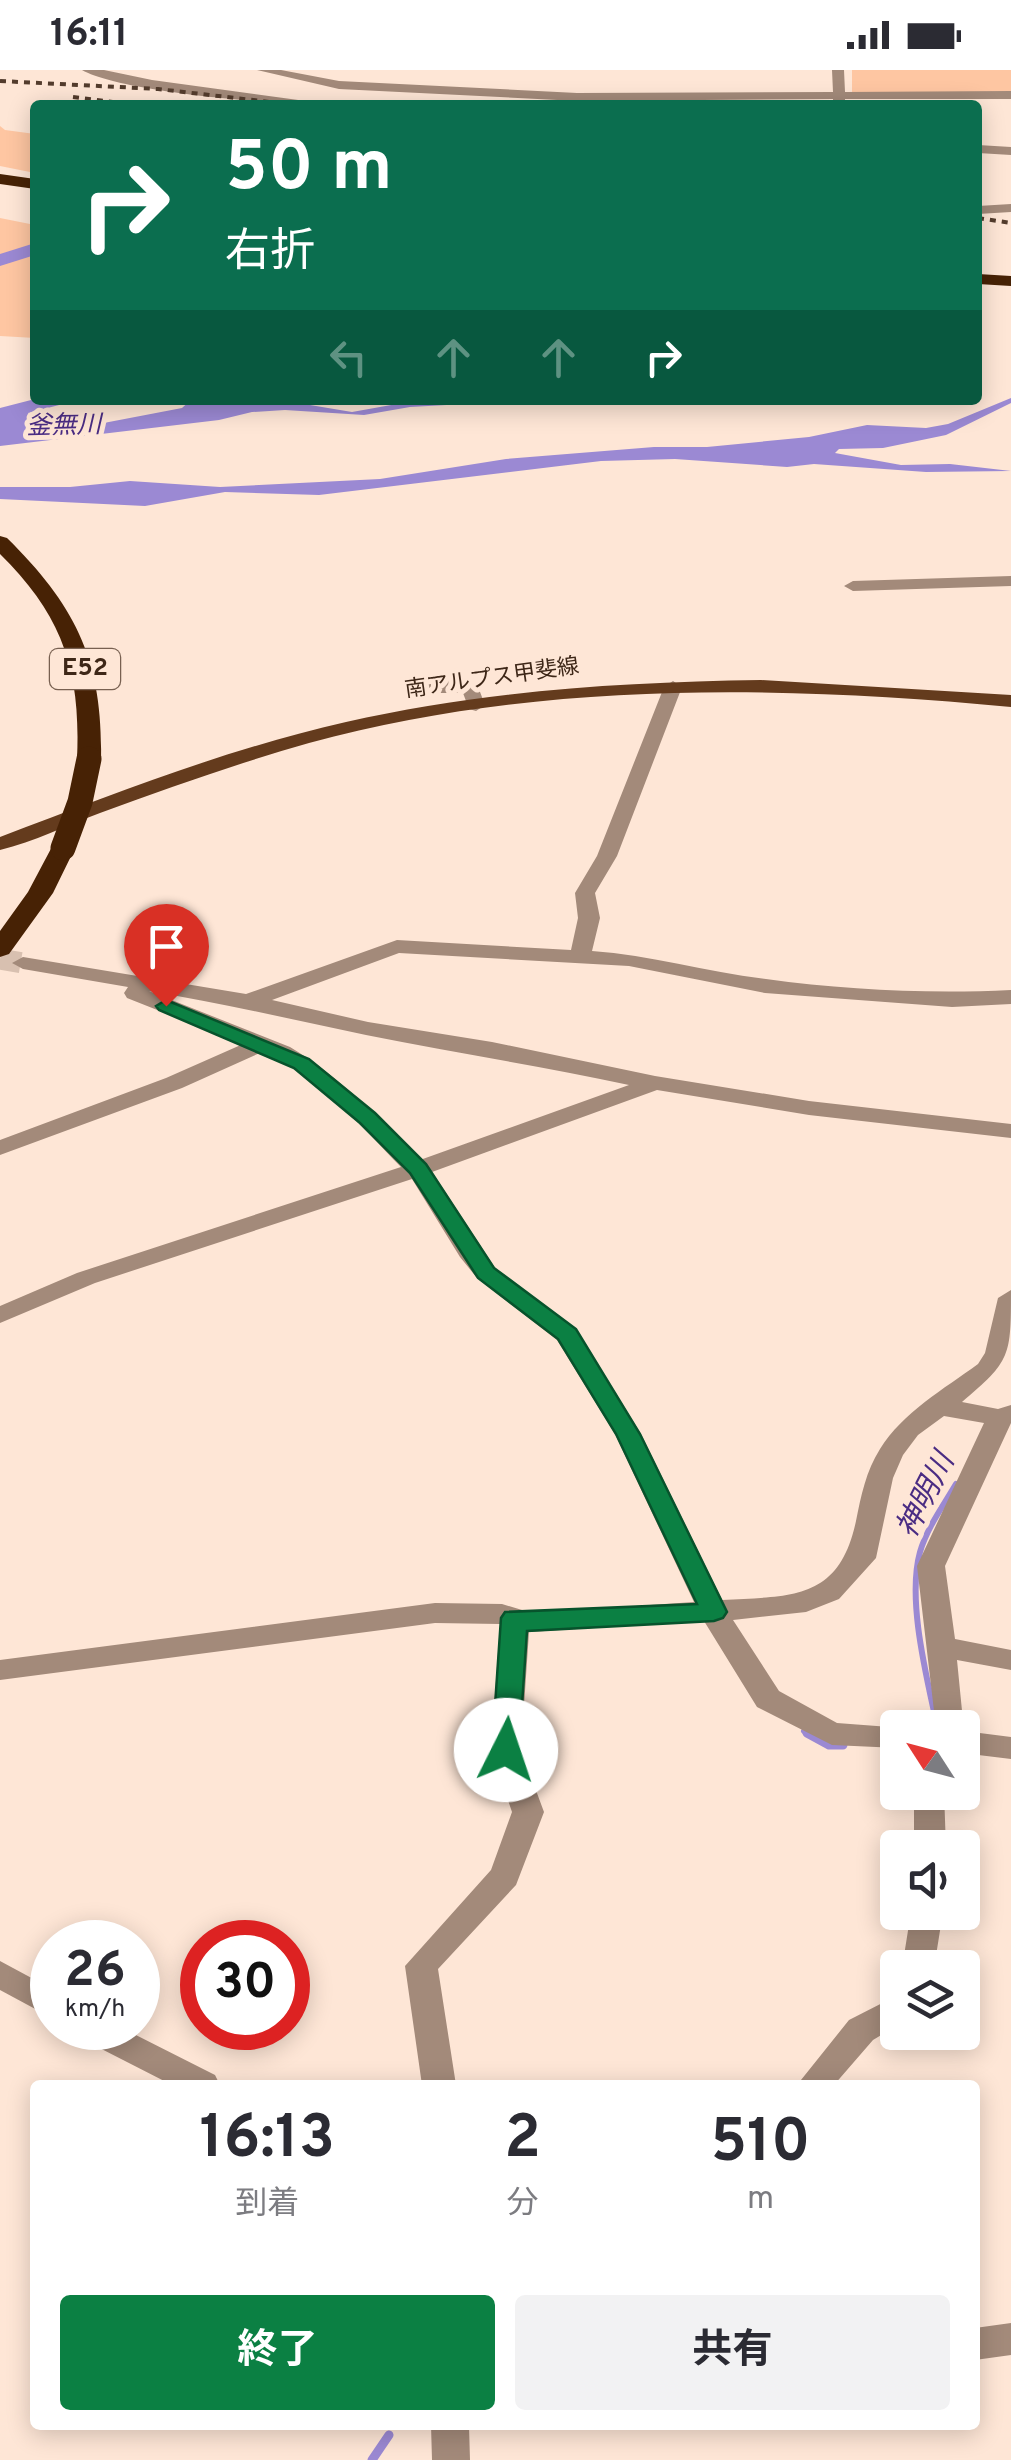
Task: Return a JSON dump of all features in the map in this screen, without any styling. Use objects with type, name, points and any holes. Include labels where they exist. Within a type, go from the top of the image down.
[{"type":"highway","points":[[0,176],[30,180]]},
{"type":"highway","points":[[982,276],[1011,278]]},
{"type":"highway","name":"E52","points":[[0,542],[46,588],[67,622],[89,685],[90,759],[63,848],[40,894],[0,948]]},
{"type":"main road","name":"南アルプス甲斐線","points":[[0,844],[239,758],[344,729],[476,705],[603,689],[784,684],[882,688],[1011,701]]},
{"type":"street","points":[[88,70],[162,85],[290,100]]},
{"type":"street","points":[[262,70],[350,86],[464,99],[575,96],[751,100]]},
{"type":"street","points":[[838,70],[839,100]]},
{"type":"street","points":[[337,100],[350,86]]},
{"type":"street","points":[[888,100],[1011,95]]},
{"type":"street","points":[[982,149],[1011,151]]},
{"type":"street","points":[[982,210],[1011,208]]},
{"type":"street","points":[[853,586],[1011,581]]},
{"type":"street","points":[[419,682],[426,687],[470,688],[476,705]]},
{"type":"street","points":[[580,956],[589,918],[586,892],[607,856],[674,687]]},
{"type":"street","points":[[248,1000],[397,946],[629,960],[765,986],[952,1000],[1011,997]]},
{"type":"street","points":[[23,963],[248,1000],[368,1028],[655,1083],[809,1108],[1011,1131]]},
{"type":"street","points":[[144,983],[135,994],[302,1064],[367,1118],[419,1169],[486,1273],[567,1334],[628,1434],[714,1612],[768,1699],[832,1734],[880,1737]]},
{"type":"street","points":[[0,1148],[262,1044]]},
{"type":"street","points":[[0,1315],[114,1268],[419,1169],[655,1083]]},
{"type":"street","points":[[0,1670],[434,1613],[502,1614],[532,1623],[806,1602],[829,1592],[862,1558],[879,1478],[892,1452],[909,1429],[988,1370],[998,1354],[1011,1298]]},
{"type":"street","points":[[939,1406],[1006,1416],[934,1552],[931,1566],[949,1710]]},
{"type":"street","points":[[438,2080],[421,1966],[506,1876],[528,1812],[506,1750],[514,1618]]},
{"type":"street","points":[[944,1647],[1011,1660]]},
{"type":"street","points":[[980,1744],[1011,1748]]},
{"type":"street","points":[[0,1974],[30,1992]]},
{"type":"street","points":[[818,2080],[861,2030],[880,2019]]},
{"type":"street","points":[[135,2050],[193,2080]]},
{"type":"street","points":[[980,2343],[1011,2340]]},
{"type":"street","points":[[450,2430],[452,2460]]},
{"type":"shaded area","points":[[852,70],[1011,70],[1011,93],[852,96]]},
{"type":"shaded area","points":[[0,126],[30,133],[30,172],[0,166]]},
{"type":"shaded area","points":[[0,218],[30,224],[30,338],[0,336]]},
{"type":"water","points":[[1011,398],[1011,403],[946,435],[883,448],[839,449],[835,453],[901,465],[950,464],[1011,471],[926,472],[675,459],[601,461],[319,495],[225,492],[145,506],[0,499],[0,487],[70,487],[130,481],[220,487],[380,479],[506,459],[654,447],[707,447],[809,437],[867,425],[926,428],[948,424]]},
{"type":"water","name":"釜無川","points":[[30,400],[30,405],[59,405],[28,413],[32,419],[88,426],[185,405],[310,405],[352,412],[391,405],[446,405],[364,415],[252,412],[219,420],[0,446],[0,408]]},
{"type":"waterway","points":[[0,260],[30,251]]},
{"type":"waterway","name":"神明川","points":[[934,1710],[919,1636],[917,1571],[927,1534],[956,1484]]},
{"type":"waterway","points":[[804,1731],[812,1735]]},
{"type":"waterway","points":[[807,1733],[829,1745],[843,1745]]},
{"type":"waterway","name":"神明川","points":[[372,2460],[389,2435]]},
{"type":"tunnel","points":[[0,959],[23,963]]},
{"type":"railway","points":[[0,81],[158,89],[253,100]]},
{"type":"railway","points":[[73,97],[97,100]]},
{"type":"railway","points":[[982,219],[1011,223]]},
{"type":"route","points":[[166,1006],[282,1052],[302,1064],[367,1118],[419,1169],[486,1273],[567,1334],[628,1434],[714,1612],[532,1623],[514,1618],[506,1750]]}]
